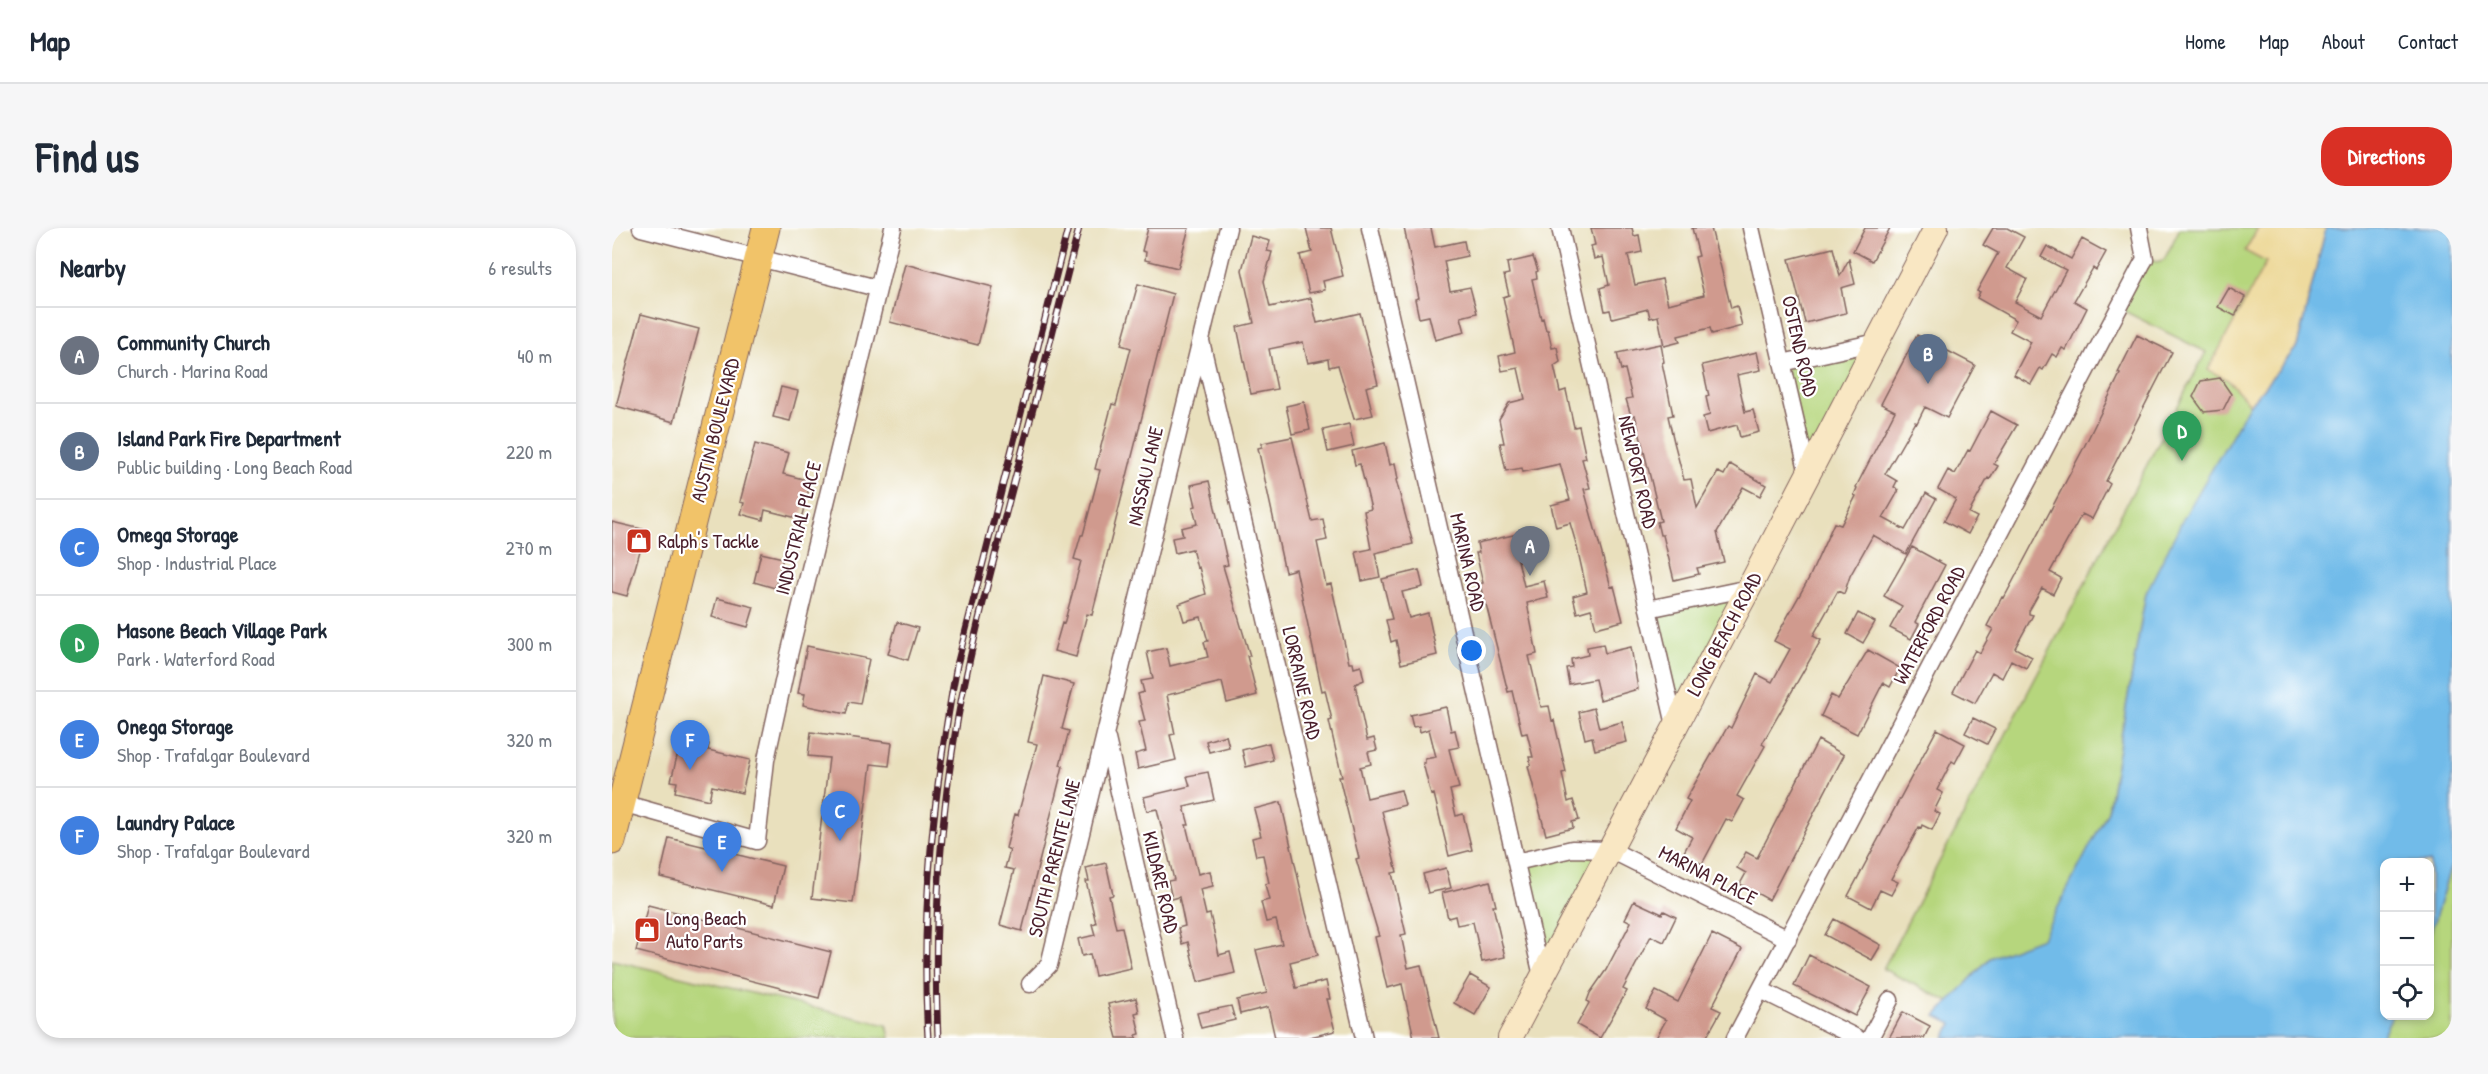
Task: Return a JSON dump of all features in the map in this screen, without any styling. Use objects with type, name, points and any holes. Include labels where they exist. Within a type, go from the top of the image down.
[{"type":"main road","name":"AUSTIN BOULEVARD","points":[[612,841],[617,802],[766,228]]},
{"type":"main road","name":"LONG BEACH ROAD","points":[[1510,1038],[1749,588],[1936,228]]},
{"type":"street","points":[[641,228],[877,288]]},
{"type":"street","name":"INDUSTRIAL PLACE","points":[[617,802],[757,841],[766,760],[789,655],[893,228]]},
{"type":"street","name":"NASSAU LANE","points":[[1106,735],[1228,228]]},
{"type":"street","name":"MARINA ROAD","points":[[1370,228],[1542,976]]},
{"type":"street","name":"NEWPORT ROAD","points":[[1560,228],[1675,725]]},
{"type":"street","name":"OSTEND ROAD","points":[[1751,228],[1808,474]]},
{"type":"street","name":"WATERFORD ROAD","points":[[1736,1038],[2145,259],[2139,228]]},
{"type":"street","name":"LORRAINE ROAD","points":[[1200,337],[1364,1038]]},
{"type":"street","points":[[1782,363],[1877,342]]},
{"type":"street","points":[[1648,609],[1749,588]]},
{"type":"street","name":"SOUTH PARENTE LANE","points":[[1030,984],[1049,965],[1106,735]]},
{"type":"street","name":"KILDARE ROAD","points":[[1106,735],[1175,1038]]},
{"type":"street","points":[[1516,862],[1572,849],[1611,850]]},
{"type":"street","name":"MARINA PLACE","points":[[1611,850],[1788,939]]},
{"type":"street","points":[[1761,990],[1857,1038]]},
{"type":"street","points":[[1870,1038],[1890,1000]]},
{"type":"green space","points":[[2180,228],[2326,228],[2297,347],[2146,593],[2108,811],[2042,939],[1990,958],[1949,1002],[1883,969],[2206,352],[2120,309],[2147,258],[2156,262],[2164,260]]},
{"type":"green space","points":[[1871,346],[1808,466],[1785,365]]},
{"type":"green space","points":[[1742,593],[1677,717],[1652,611]]},
{"type":"green space","points":[[1573,855],[1601,855],[1545,959],[1521,867]]},
{"type":"green space","points":[[2452,862],[2452,1038],[2381,1038],[2390,1020],[2434,1020],[2434,922]]},
{"type":"green space","points":[[612,960],[887,1025],[890,1038],[612,1038]]},
{"type":"sand","points":[[2258,228],[2326,228],[2297,347],[2250,404],[2228,380],[2208,370],[2266,262],[2245,251]]},
{"type":"water","points":[[2326,228],[2452,228],[2452,862],[2434,922],[2434,858],[2380,858],[2380,1020],[2390,1020],[2381,1038],[1945,1038],[1952,1024],[1936,1016],[1990,958],[2042,938],[2108,811],[2146,593],[2183,519],[2250,404],[2297,347]]},
{"type":"building","points":[[1148,228],[1189,228],[1178,268],[1145,260],[1146,252],[1142,251]]},
{"type":"building","points":[[1306,228],[1331,228],[1343,276],[1323,281],[1325,290],[1309,293],[1300,255],[1312,252]]},
{"type":"building","points":[[1404,228],[1431,228],[1435,247],[1464,241],[1467,256],[1444,261],[1450,291],[1470,287],[1477,313],[1461,317],[1465,332],[1435,340],[1429,316],[1419,318],[1415,299],[1419,298]]},
{"type":"building","points":[[1591,228],[1632,228],[1634,236],[1639,235],[1642,252],[1628,255],[1635,285],[1662,279],[1668,304],[1704,295],[1695,257],[1699,256],[1692,228],[1711,228],[1731,308],[1737,306],[1742,326],[1712,334],[1710,328],[1678,336],[1680,342],[1664,346],[1658,316],[1650,318],[1648,309],[1612,318],[1610,310],[1605,311],[1600,288],[1609,285],[1603,257],[1594,259],[1591,246],[1595,245]]},
{"type":"building","points":[[1865,228],[1890,228],[1872,261],[1853,251]]},
{"type":"building","points":[[1993,228],[2007,228],[2024,237],[2007,268],[2027,279],[2015,302],[2041,316],[2066,270],[2041,257],[2047,246],[2071,259],[2082,239],[2106,252],[2096,270],[2093,268],[2074,301],[2087,308],[2066,350],[2062,348],[2057,357],[2052,354],[2043,370],[2040,368],[2031,384],[2014,375],[2031,342],[2010,331],[2016,320],[1977,298],[1980,292],[1977,291],[1998,253],[1983,245]]},
{"type":"building","points":[[1251,236],[1270,241],[1267,251],[1272,252],[1264,281],[1270,307],[1311,298],[1317,323],[1360,313],[1378,384],[1366,387],[1373,415],[1354,419],[1338,365],[1329,367],[1328,359],[1308,363],[1303,342],[1269,349],[1277,389],[1251,394],[1237,327],[1254,323],[1242,270]]},
{"type":"building","points":[[1833,248],[1840,276],[1849,259],[1855,284],[1841,288],[1846,313],[1805,323],[1789,259]]},
{"type":"building","points":[[1533,257],[1538,271],[1536,272],[1537,278],[1532,279],[1541,319],[1543,318],[1546,330],[1548,330],[1552,348],[1557,347],[1560,362],[1554,366],[1560,392],[1566,390],[1574,427],[1579,426],[1586,458],[1582,459],[1590,488],[1584,489],[1611,587],[1614,586],[1623,621],[1596,628],[1591,609],[1577,613],[1573,596],[1587,592],[1577,547],[1570,523],[1556,527],[1551,505],[1570,500],[1560,464],[1523,472],[1522,468],[1506,471],[1500,443],[1504,443],[1499,419],[1509,403],[1525,399],[1518,368],[1502,371],[1499,356],[1515,352],[1503,297],[1509,295],[1504,275],[1509,274],[1507,263]]},
{"type":"building","points":[[905,264],[993,287],[978,345],[890,322]]},
{"type":"building","points":[[1138,284],[1173,294],[1092,615],[1087,614],[1076,657],[1054,651],[1062,623],[1064,624],[1081,561],[1074,559],[1081,535],[1083,535],[1100,470],[1095,469],[1112,404],[1116,405],[1131,348],[1121,345]]},
{"type":"building","points":[[2229,288],[2245,297],[2235,316],[2218,307]]},
{"type":"building","points":[[641,314],[699,329],[674,422],[616,406]]},
{"type":"building","points":[[1917,335],[1975,365],[1947,418],[1925,407],[1917,423],[1915,422],[1885,474],[1897,481],[1894,487],[1899,490],[1883,518],[1905,530],[1926,493],[1936,499],[1906,554],[1873,535],[1850,576],[1844,594],[1838,591],[1813,636],[1821,640],[1762,744],[1765,746],[1737,796],[1744,800],[1732,822],[1726,819],[1702,864],[1683,854],[1692,837],[1676,828],[1690,801],[1686,799],[1728,726],[1731,728],[1757,674],[1772,682],[1790,649],[1774,641],[1809,578],[1834,523],[1841,525],[1856,496],[1854,495],[1856,487],[1895,411],[1881,404]]},
{"type":"building","points":[[2137,335],[2172,352],[2106,481],[2110,484],[2092,519],[2082,514],[2050,572],[2061,578],[2053,594],[2042,588],[2029,611],[2029,614],[2033,615],[2015,648],[2032,657],[2026,668],[2011,660],[2002,678],[1992,672],[1975,703],[1953,692],[1975,650],[1980,653],[1993,629],[1987,626],[2082,451]]},
{"type":"building","points":[[1661,344],[1664,362],[1662,363],[1673,415],[1668,416],[1684,480],[1691,479],[1697,508],[1718,472],[1724,475],[1730,464],[1766,485],[1760,496],[1743,487],[1717,532],[1724,562],[1697,568],[1699,574],[1674,580],[1663,535],[1660,535],[1657,522],[1661,521],[1635,415],[1631,416],[1626,399],[1632,398],[1625,369],[1621,370],[1617,353]]},
{"type":"building","points":[[1757,352],[1761,370],[1737,375],[1745,412],[1753,410],[1759,432],[1740,437],[1737,425],[1707,433],[1703,417],[1710,415],[1706,397],[1709,396],[1702,365]]},
{"type":"building","points":[[2220,378],[2231,394],[2223,410],[2204,412],[2193,397],[2201,381]]},
{"type":"building","points":[[781,387],[798,391],[790,421],[773,417]]},
{"type":"building","points":[[1304,402],[1310,430],[1292,434],[1286,406]]},
{"type":"building","points":[[1991,411],[2017,425],[1994,464],[1998,466],[1990,479],[1988,478],[1969,513],[1977,517],[1968,534],[1944,521],[1956,499],[1938,489],[1948,470],[1955,474]]},
{"type":"building","points":[[1349,424],[1354,446],[1328,452],[1323,430]]},
{"type":"building","points":[[1292,437],[1312,521],[1323,519],[1327,540],[1317,542],[1326,585],[1331,584],[1349,663],[1353,663],[1354,668],[1361,666],[1364,680],[1355,684],[1367,740],[1374,738],[1377,750],[1368,752],[1371,764],[1360,767],[1367,798],[1401,790],[1405,805],[1382,811],[1397,872],[1392,873],[1406,934],[1401,935],[1408,968],[1421,965],[1439,1038],[1414,1038],[1402,984],[1387,988],[1375,937],[1379,936],[1356,859],[1359,858],[1339,777],[1342,777],[1329,721],[1332,720],[1325,690],[1322,691],[1296,569],[1285,572],[1258,448],[1262,447],[1262,443]]},
{"type":"building","points":[[1385,443],[1390,465],[1395,463],[1398,479],[1396,480],[1413,544],[1375,553],[1380,577],[1362,581],[1356,552],[1371,549],[1364,511],[1371,509],[1360,464],[1355,465],[1352,451]]},
{"type":"building","points":[[755,444],[789,453],[783,474],[811,481],[801,519],[765,510],[763,520],[741,514],[744,503],[740,502]]},
{"type":"building","points":[[1209,481],[1228,565],[1223,566],[1250,656],[1247,656],[1257,695],[1227,703],[1222,682],[1167,695],[1175,734],[1170,735],[1176,760],[1138,769],[1135,754],[1146,751],[1139,722],[1145,721],[1138,694],[1144,692],[1141,681],[1153,679],[1147,652],[1166,648],[1170,666],[1208,657],[1204,642],[1208,641],[1201,617],[1184,621],[1179,604],[1206,594],[1199,567],[1197,568],[1192,549],[1175,553],[1172,538],[1183,536],[1181,528],[1197,524],[1191,485]]},
{"type":"building","points":[[612,522],[646,530],[627,596],[612,592]]},
{"type":"building","points":[[1518,534],[1522,554],[1517,556],[1524,586],[1544,581],[1548,598],[1527,603],[1537,654],[1529,656],[1541,707],[1549,706],[1552,721],[1554,720],[1566,772],[1562,773],[1568,802],[1573,800],[1579,820],[1572,822],[1573,828],[1546,835],[1528,766],[1531,765],[1529,757],[1533,757],[1527,733],[1522,734],[1512,691],[1508,692],[1480,584],[1483,583],[1476,553],[1479,553],[1477,543]]},
{"type":"building","points":[[1912,547],[1945,565],[1915,622],[1919,624],[1911,639],[1890,628],[1902,606],[1884,596]]},
{"type":"building","points":[[761,553],[783,558],[775,588],[754,582]]},
{"type":"building","points":[[1419,570],[1423,587],[1402,592],[1409,618],[1428,613],[1437,655],[1401,664],[1396,640],[1391,642],[1386,620],[1392,619],[1382,579]]},
{"type":"building","points":[[717,598],[754,607],[748,627],[712,617]]},
{"type":"building","points":[[1858,613],[1875,622],[1863,643],[1847,634]]},
{"type":"building","points":[[897,622],[918,628],[908,660],[888,654]]},
{"type":"building","points":[[1603,644],[1605,653],[1631,647],[1638,689],[1600,700],[1595,679],[1569,684],[1566,668],[1572,667],[1571,659],[1588,655],[1587,647]]},
{"type":"building","points":[[807,646],[869,659],[860,704],[849,702],[846,714],[803,705],[805,694],[798,693]]},
{"type":"building","points":[[1868,650],[1900,668],[1890,687],[1883,683],[1857,734],[1821,716],[1831,695],[1838,699]]},
{"type":"building","points":[[1044,676],[1074,684],[1062,729],[1069,731],[1060,765],[1063,766],[1022,931],[1000,925],[1014,870],[1005,868],[1010,850],[1006,848],[1015,814],[1018,815],[1037,744],[1028,742]]},
{"type":"building","points":[[1446,707],[1451,731],[1455,730],[1459,747],[1449,749],[1459,788],[1450,790],[1456,816],[1463,814],[1472,850],[1449,856],[1434,794],[1431,795],[1423,763],[1425,759],[1436,757],[1429,729],[1420,732],[1419,726],[1413,727],[1410,715]]},
{"type":"building","points":[[1594,708],[1599,728],[1622,722],[1627,742],[1595,750],[1592,737],[1585,739],[1579,712]]},
{"type":"building","points":[[1973,718],[1995,729],[1987,744],[1965,733]]},
{"type":"building","points":[[1937,729],[1965,744],[1955,763],[1952,761],[1937,790],[1943,793],[1934,811],[1940,814],[1932,830],[1922,825],[1921,828],[1919,827],[1891,879],[1898,882],[1891,895],[1880,890],[1871,908],[1848,896]]},
{"type":"building","points":[[811,732],[892,743],[889,766],[871,764],[853,903],[812,898],[829,758],[808,756]]},
{"type":"building","points":[[1226,735],[1229,747],[1209,752],[1206,741]]},
{"type":"building","points":[[690,739],[709,744],[708,750],[750,760],[742,793],[712,786],[709,800],[675,792],[677,782],[671,781],[680,744],[688,746]]},
{"type":"building","points":[[1818,740],[1844,755],[1769,900],[1740,884],[1746,873],[1737,868],[1746,852],[1757,858]]},
{"type":"building","points":[[1269,743],[1273,760],[1246,767],[1242,750]]},
{"type":"building","points":[[1208,772],[1214,800],[1184,807],[1189,825],[1186,825],[1198,874],[1210,871],[1213,886],[1200,889],[1206,915],[1210,914],[1219,955],[1230,952],[1235,973],[1198,982],[1188,942],[1182,944],[1178,928],[1185,926],[1179,897],[1172,899],[1168,881],[1174,880],[1157,809],[1147,811],[1144,797],[1190,786],[1187,776]]},
{"type":"building","points":[[1281,802],[1318,955],[1290,962],[1296,988],[1326,981],[1330,999],[1327,999],[1335,1031],[1306,1038],[1275,1038],[1268,1007],[1240,1014],[1237,1000],[1267,993],[1256,950],[1282,944],[1276,920],[1266,922],[1261,902],[1269,900],[1265,884],[1269,883],[1263,855],[1256,856],[1252,838],[1261,836],[1254,809]]},
{"type":"building","points":[[669,838],[783,866],[774,905],[660,877]]},
{"type":"building","points":[[1106,863],[1113,895],[1109,896],[1116,928],[1122,927],[1131,968],[1095,976],[1090,954],[1082,956],[1078,939],[1095,935],[1092,924],[1096,923],[1086,881],[1089,881],[1086,868]]},
{"type":"building","points":[[1446,868],[1451,888],[1428,893],[1423,874]]},
{"type":"building","points":[[1490,881],[1496,906],[1493,906],[1505,957],[1482,962],[1473,922],[1457,925],[1455,916],[1448,918],[1442,893]]},
{"type":"building","points":[[1634,901],[1662,914],[1664,911],[1676,917],[1664,942],[1651,936],[1623,989],[1627,991],[1600,1038],[1577,1025],[1589,1003],[1587,1001],[1590,993],[1606,970],[1631,922],[1625,919]]},
{"type":"building","points":[[648,905],[831,952],[819,998],[636,951]]},
{"type":"building","points":[[1834,919],[1881,945],[1872,960],[1825,935]]},
{"type":"building","points":[[1712,934],[1742,949],[1712,1007],[1721,1011],[1706,1038],[1656,1038],[1666,1020],[1646,1009],[1656,991],[1678,1002]]},
{"type":"building","points":[[1809,955],[1871,987],[1855,1016],[1794,986]]},
{"type":"building","points":[[1470,975],[1491,987],[1475,1015],[1454,1003]]},
{"type":"building","points":[[1136,998],[1139,1012],[1135,1013],[1140,1034],[1136,1035],[1137,1038],[1117,1038],[1108,1004]]},
{"type":"building","points":[[1231,1006],[1235,1020],[1201,1028],[1197,1013]]},
{"type":"building","points":[[1903,1012],[1930,1026],[1924,1038],[1889,1038]]},
{"type":"railway","points":[[928,1038],[926,944],[931,850],[949,711],[957,665],[1068,228]]},
{"type":"railway","points":[[938,1038],[937,917],[942,837],[951,757],[981,611],[1079,228]]},
{"type":"place","name":"Island Park Fire Department","points":[[1928,384]]},
{"type":"place","name":"Masone Beach Village Park","points":[[2182,461]]},
{"type":"place","name":"Ralph's Tackle","points":[[639,541]]},
{"type":"place","name":"Community Church","points":[[1530,576]]},
{"type":"place","name":"Laundry Palace","points":[[690,770]]},
{"type":"place","name":"Omega Storage","points":[[840,841]]},
{"type":"place","name":"Onega Storage","points":[[722,872]]},
{"type":"place","name":"Long Beach Auto Parts","points":[[647,930]]}]
